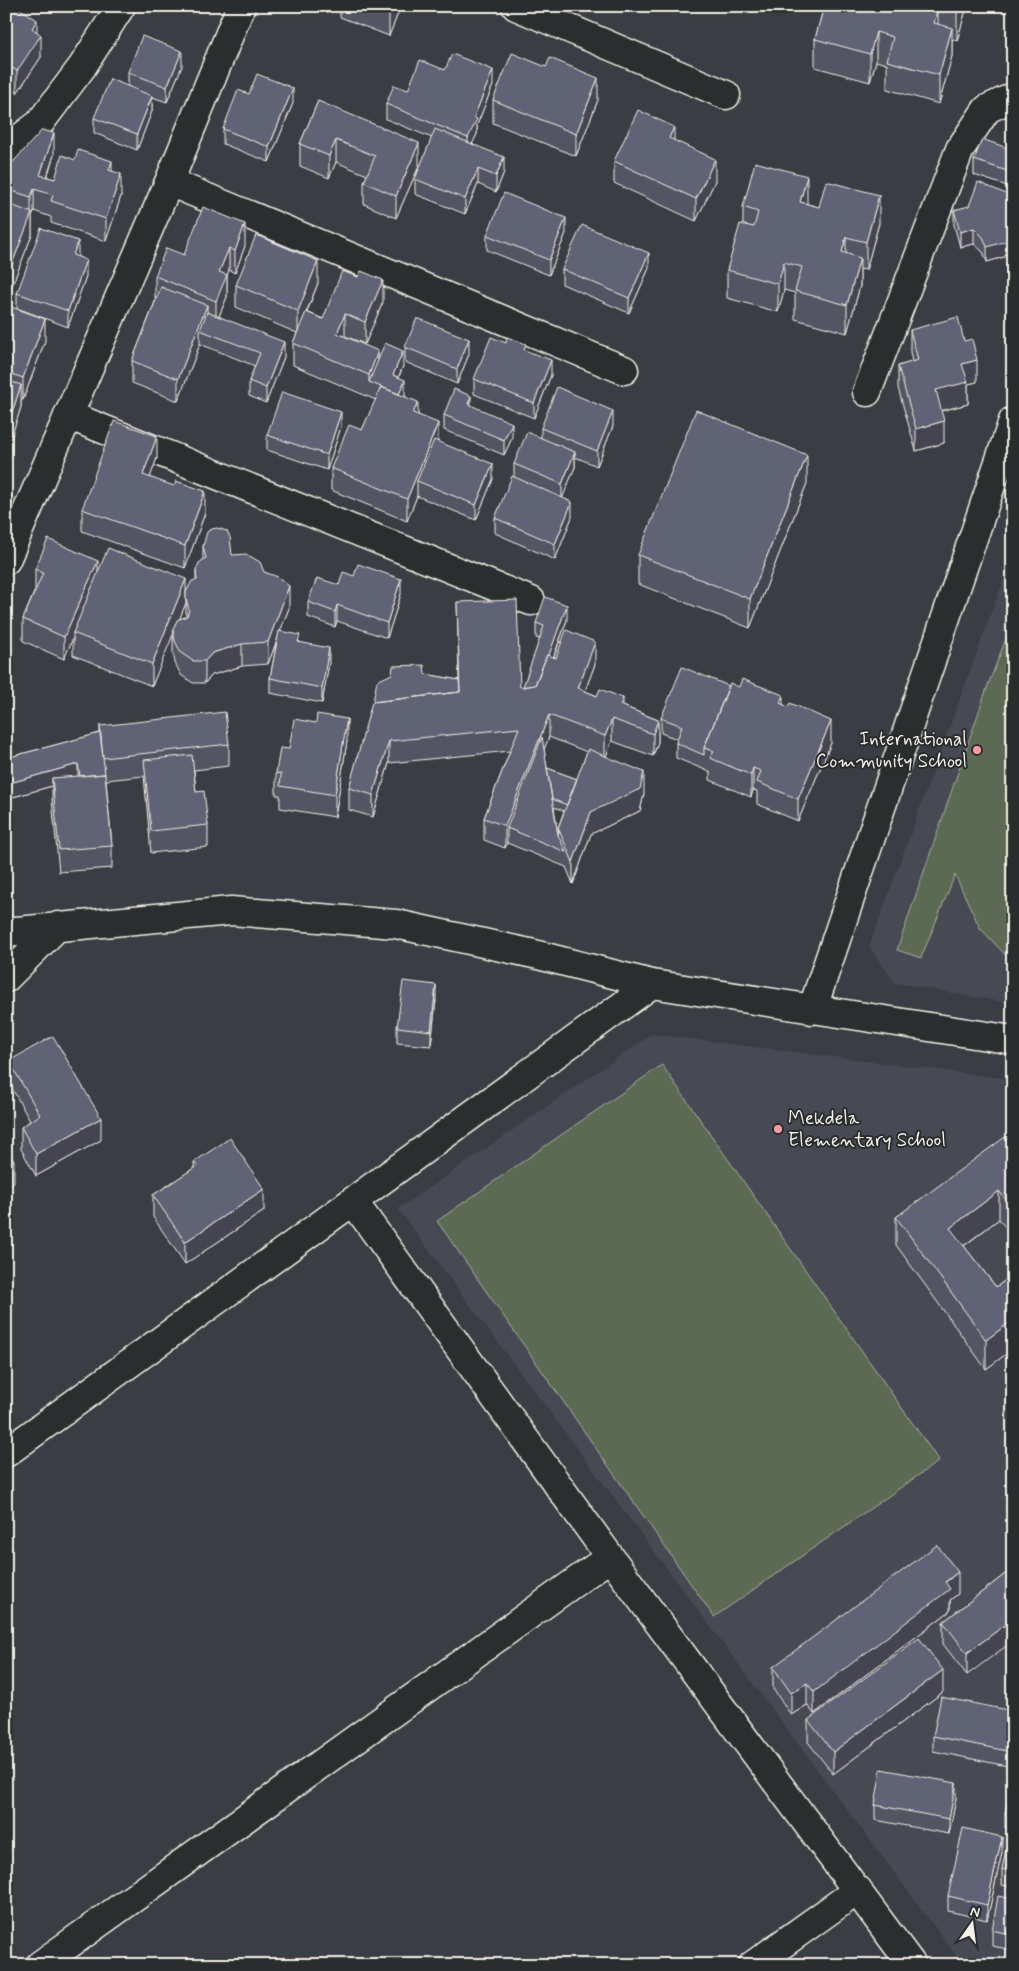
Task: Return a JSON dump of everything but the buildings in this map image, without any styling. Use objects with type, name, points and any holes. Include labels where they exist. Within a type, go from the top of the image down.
[{"type":"street","points":[[6,149],[39,124],[82,67],[121,6]]},
{"type":"street","points":[[6,560],[169,182],[241,6]]},
{"type":"street","points":[[516,6],[726,95]]},
{"type":"street","points":[[868,392],[960,149],[987,109],[1013,97]]},
{"type":"street","points":[[169,182],[624,370]]},
{"type":"street","points":[[68,415],[531,601]]},
{"type":"street","points":[[812,1010],[1013,421]]},
{"type":"street","points":[[6,932],[231,911],[396,924],[534,954],[652,984],[1013,1040]]},
{"type":"street","points":[[6,978],[58,926]]},
{"type":"street","points":[[6,1453],[652,984]]},
{"type":"street","points":[[353,1201],[610,1557],[912,1965]]},
{"type":"street","points":[[40,1965],[610,1557]]},
{"type":"street","points":[[753,1965],[858,1890]]},
{"type":"shaded area","name":"International Community School","points":[[1013,553],[1013,1004],[895,983],[869,947]]},
{"type":"shaded area","points":[[652,1034],[1013,1079],[1013,1965],[963,1965],[398,1209]]},
{"type":"green space","points":[[1013,621],[1013,963],[980,928],[955,875],[921,958],[897,950],[988,685]]},
{"type":"green space","points":[[662,1065],[939,1461],[714,1617],[437,1221]]},
{"type":"place","name":"International Community School","points":[[977,750]]},
{"type":"place","name":"Mekdela Elementary School","points":[[778,1129]]}]
